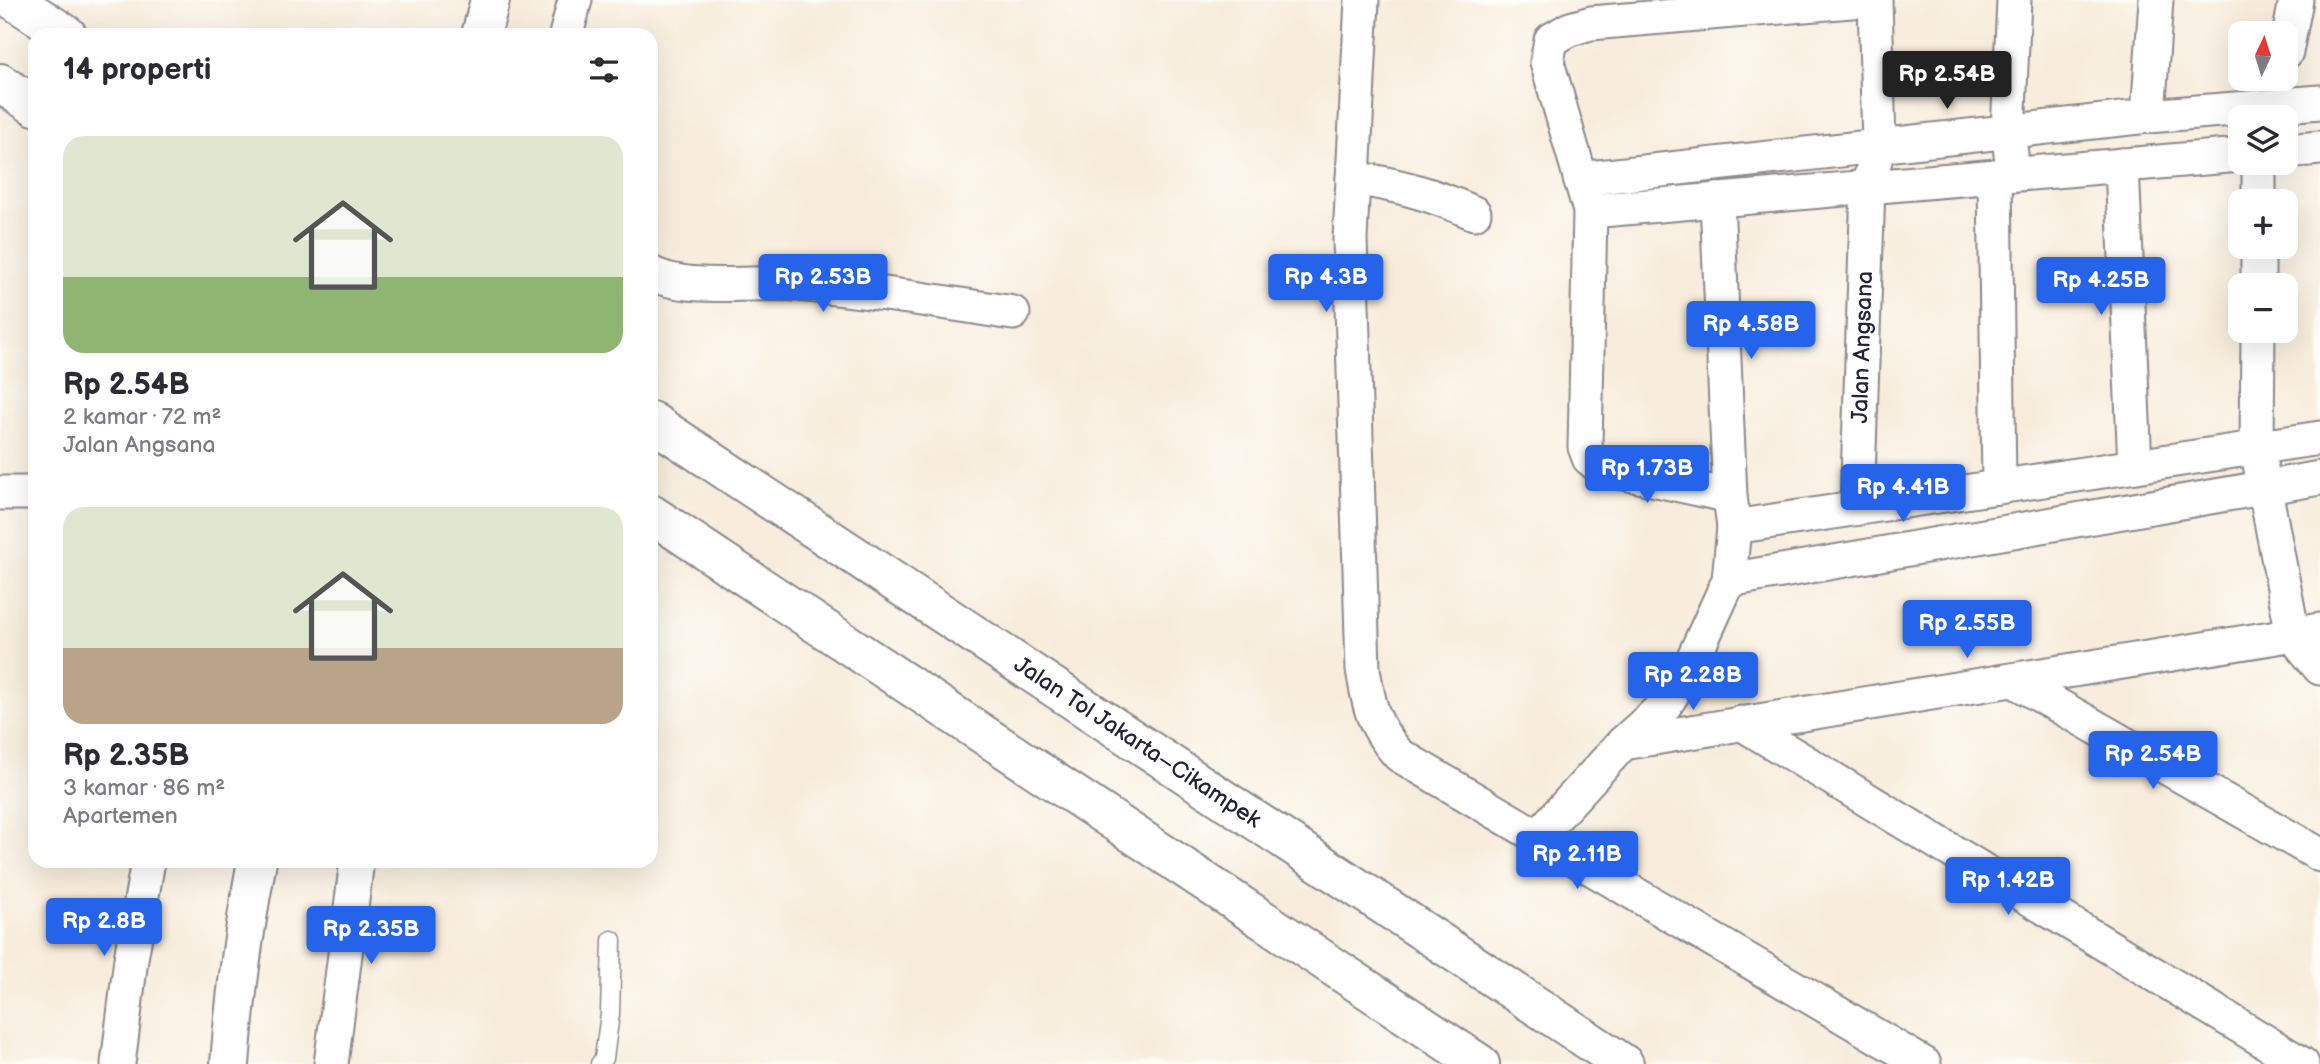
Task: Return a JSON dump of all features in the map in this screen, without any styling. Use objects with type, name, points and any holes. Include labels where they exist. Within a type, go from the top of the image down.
[{"type":"main road","points":[[13,0],[55,28]]},
{"type":"main road","points":[[483,28],[490,0]]},
{"type":"main road","points":[[0,82],[28,101]]},
{"type":"main road","name":"Jalan Tol Jakarta–Cikampek","points":[[658,426],[1625,1064]]},
{"type":"main road","points":[[658,519],[1480,1064]]},
{"type":"main road","points":[[230,1064],[245,920],[256,868]]},
{"type":"street","points":[[568,28],[575,0]]},
{"type":"street","points":[[1362,0],[1350,239],[1363,670],[1370,712],[1386,741],[1399,755],[1924,1064]]},
{"type":"street","points":[[1863,0],[1591,23],[1570,29],[1551,40],[1547,62],[1590,211],[1586,447],[1590,458],[1601,468],[1732,511],[1857,508],[2320,438]]},
{"type":"street","name":"Jalan Angsana","points":[[1857,508],[1868,187],[1880,145],[1875,0]]},
{"type":"street","points":[[1999,487],[2004,175],[2014,0]]},
{"type":"street","points":[[2148,116],[2156,0]]},
{"type":"street","points":[[2292,21],[2296,0]]},
{"type":"street","points":[[1580,178],[2275,101],[2320,102]]},
{"type":"street","points":[[2298,150],[2320,148]]},
{"type":"street","points":[[1590,211],[2228,156]]},
{"type":"street","points":[[2122,165],[2135,466]]},
{"type":"street","points":[[1353,178],[1397,185],[1474,213]]},
{"type":"street","points":[[1537,836],[1623,743],[1665,705],[1688,670],[1729,580],[1732,511],[1717,200]]},
{"type":"street","points":[[658,275],[689,283],[765,282],[834,288],[1013,313]]},
{"type":"street","points":[[2258,343],[2257,448],[2265,488],[2320,668]]},
{"type":"street","points":[[1729,580],[2320,478]]},
{"type":"street","points":[[0,494],[28,492]]},
{"type":"street","points":[[1927,498],[1933,546]]},
{"type":"street","points":[[1623,743],[2307,632]]},
{"type":"street","points":[[2013,680],[2320,855]]},
{"type":"street","points":[[1741,723],[2302,1064]]},
{"type":"street","points":[[118,1064],[131,959],[147,868]]},
{"type":"street","points":[[331,1064],[356,868]]},
{"type":"lane","points":[[600,1064],[604,1058],[610,1014],[612,940]]}]
